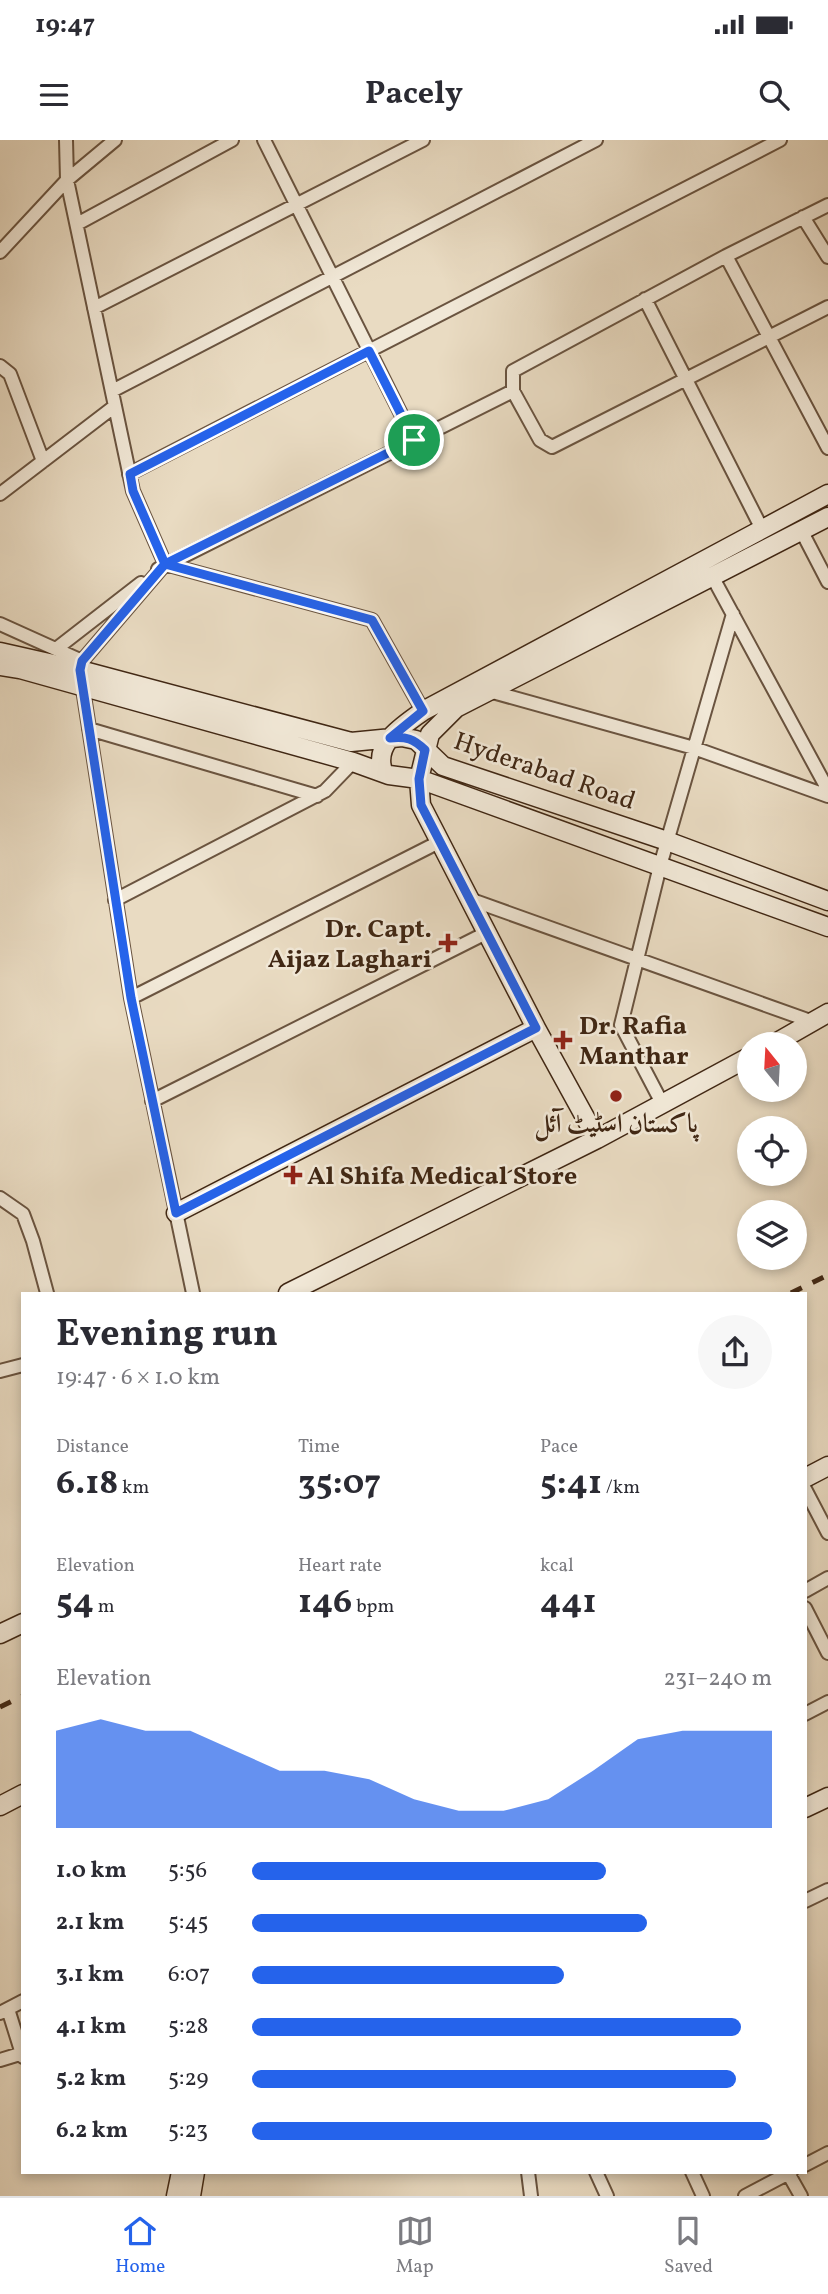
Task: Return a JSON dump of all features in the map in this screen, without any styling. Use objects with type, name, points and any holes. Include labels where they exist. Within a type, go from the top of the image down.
[{"type":"main road","points":[[383,771],[379,761],[382,748],[423,711],[828,494]]},
{"type":"main road","points":[[597,1139],[536,1028],[421,805],[419,779],[430,734],[456,708],[828,517]]},
{"type":"main road","name":"Hyderabad Road","points":[[0,652],[81,665],[351,742],[402,737],[415,740],[443,766],[667,841],[828,901]]},
{"type":"main road","name":"Hyderabad Road","points":[[0,666],[20,669],[353,762],[389,775],[419,779],[828,927]]},
{"type":"main road","points":[[795,1032],[820,1018]]},
{"type":"main road","points":[[176,1213],[536,1028]]},
{"type":"main road","points":[[290,1292],[597,1139],[737,1065]]},
{"type":"main road","points":[[807,1477],[828,1466]]},
{"type":"main road","points":[[0,1634],[21,1624]]},
{"type":"main road","points":[[0,1806],[21,1796]]},
{"type":"main road","points":[[807,1807],[828,1797]]},
{"type":"main road","points":[[176,2196],[181,2174]]},
{"type":"main road","points":[[191,2196],[195,2174]]},
{"type":"street","points":[[66,140],[67,180],[133,491],[165,564]]},
{"type":"street","points":[[0,252],[67,180],[115,140]]},
{"type":"street","points":[[77,224],[232,140]]},
{"type":"street","points":[[264,140],[414,440]]},
{"type":"street","points":[[94,308],[423,140]]},
{"type":"street","points":[[112,391],[333,279],[596,140]]},
{"type":"street","points":[[130,474],[779,140]]},
{"type":"street","points":[[828,205],[726,256],[513,371],[513,391],[540,440],[552,447],[828,307]]},
{"type":"street","points":[[803,216],[828,257]]},
{"type":"street","points":[[726,256],[828,448]]},
{"type":"street","points":[[645,299],[762,529]]},
{"type":"street","points":[[3,373],[43,461]]},
{"type":"street","points":[[56,649],[165,564],[513,391]]},
{"type":"street","points":[[0,494],[115,406]]},
{"type":"street","points":[[800,530],[828,582]]},
{"type":"street","points":[[165,564],[81,665],[82,688],[131,998],[192,1292]]},
{"type":"street","points":[[165,564],[372,620],[423,711]]},
{"type":"street","points":[[712,576],[823,771],[828,790]]},
{"type":"street","points":[[663,1105],[621,1025],[660,866],[733,614]]},
{"type":"street","points":[[0,624],[56,649],[81,665]]},
{"type":"street","points":[[489,691],[694,748],[828,796]]},
{"type":"street","points":[[89,729],[317,796]]},
{"type":"street","points":[[116,901],[325,792],[353,762]]},
{"type":"street","points":[[131,998],[440,841]]},
{"type":"street","points":[[472,900],[820,1018]]},
{"type":"street","points":[[152,1101],[488,932]]},
{"type":"street","points":[[0,1198],[23,1214],[47,1292]]},
{"type":"street","points":[[0,1371],[21,1366]]},
{"type":"street","points":[[807,1493],[828,1533]]},
{"type":"street","points":[[807,1590],[828,1578]]},
{"type":"street","points":[[807,1612],[828,1653]]},
{"type":"street","points":[[807,1713],[828,1702]]},
{"type":"street","points":[[807,1900],[828,1890]]},
{"type":"street","points":[[21,2002],[4,2011],[21,2049]]},
{"type":"street","points":[[0,2060],[21,2055]]},
{"type":"street","points":[[807,2164],[828,2153]]},
{"type":"street","points":[[528,2174],[531,2196]]},
{"type":"street","points":[[597,2174],[607,2196]]},
{"type":"street","points":[[693,2174],[703,2196]]},
{"type":"street","points":[[745,2196],[786,2174]]},
{"type":"street","points":[[791,2174],[801,2196]]},
{"type":"railway","points":[[793,1292],[828,1275]]},
{"type":"railway","points":[[0,1707],[21,1697]]},
{"type":"place","name":"Dr. Capt. Aijaz Laghari","points":[[448,943]]},
{"type":"place","name":"Dr. Rafia Manthar","points":[[563,1040]]},
{"type":"place","name":"پاکستان اسٹیٹ آئل","points":[[616,1096]]},
{"type":"place","name":"Al Shifa Medical Store","points":[[293,1175]]},
{"type":"route","points":[[414,440],[165,564],[82,661],[80,670],[131,998],[176,1213],[536,1028],[421,805],[419,779],[425,750],[415,740],[390,738],[423,711],[372,620],[165,564],[133,491],[130,474],[369,351],[414,440]]}]
